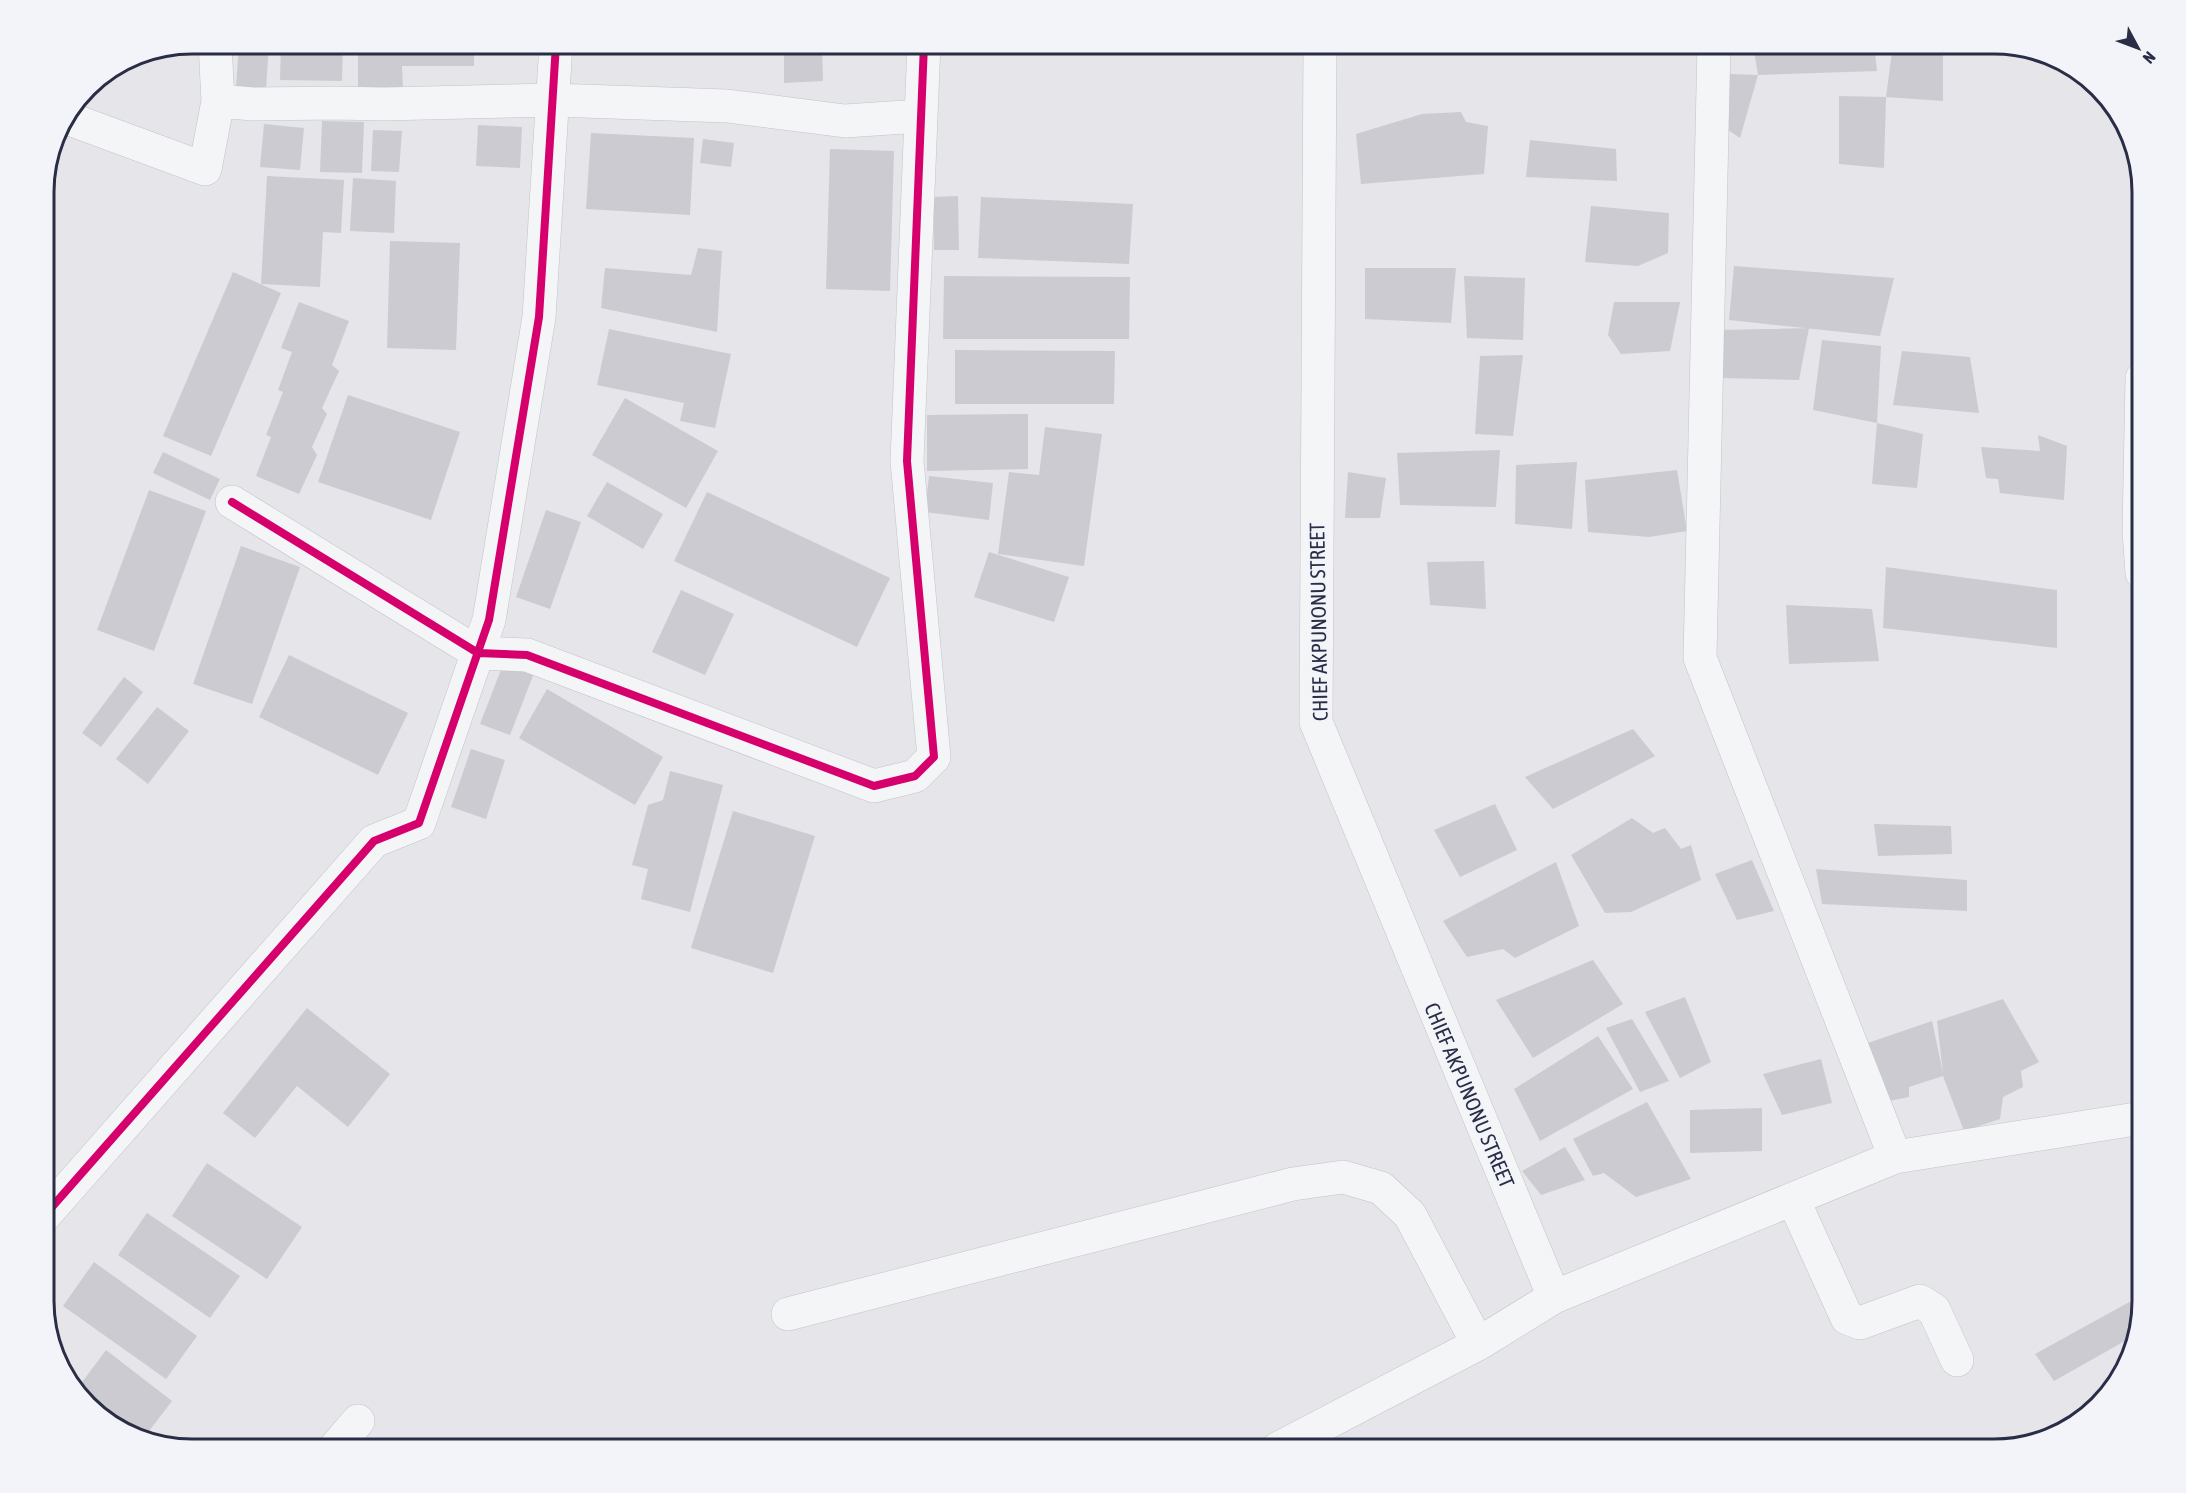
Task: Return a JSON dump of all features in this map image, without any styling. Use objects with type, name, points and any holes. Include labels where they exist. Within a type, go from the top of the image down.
[{"type":"street","points":[[74,121],[205,169],[218,101],[216,54]]},
{"type":"street","points":[[54,1205],[374,841],[419,823],[489,620],[539,316],[556,54]]},
{"type":"street","points":[[232,502],[478,653],[527,655],[874,786],[915,776],[934,757],[907,461],[923,54]]},
{"type":"street","name":"CHIEF AKPUNONU STREET","points":[[1320,54],[1316,722],[1554,1297]]},
{"type":"street","points":[[1714,54],[1700,658],[1895,1157]]},
{"type":"street","points":[[218,101],[253,104],[384,104],[554,100],[727,106],[845,121],[920,116]]},
{"type":"street","points":[[1296,1439],[1478,1344],[1554,1297],[1895,1157],[2132,1120]]},
{"type":"street","points":[[788,1314],[1293,1184],[1343,1177],[1381,1188],[1410,1215],[1478,1344]]},
{"type":"street","points":[[1793,1199],[1847,1318],[1860,1323],[1920,1301],[1934,1311],[1957,1360]]},
{"type":"street","points":[[343,1439],[358,1421]]},
{"type":"building","points":[[238,54],[268,54],[266,89],[236,87]]},
{"type":"building","points":[[281,54],[343,54],[342,81],[280,80]]},
{"type":"building","points":[[358,54],[474,54],[474,66],[402,66],[403,89],[358,88]]},
{"type":"building","points":[[784,54],[822,54],[823,81],[784,83]]},
{"type":"building","points":[[1755,54],[1875,54],[1877,71],[1758,75]]},
{"type":"building","points":[[1892,54],[1943,54],[1943,101],[1886,97]]},
{"type":"building","points":[[1730,74],[1758,75],[1740,138],[1725,128]]},
{"type":"building","points":[[1839,96],[1886,97],[1884,168],[1839,164]]},
{"type":"building","points":[[1461,112],[1466,122],[1488,126],[1484,174],[1361,184],[1356,134],[1422,114]]},
{"type":"building","points":[[322,121],[364,122],[362,173],[320,172]]},
{"type":"building","points":[[264,124],[304,128],[300,170],[260,167]]},
{"type":"building","points":[[478,125],[522,127],[520,168],[476,166]]},
{"type":"building","points":[[373,130],[402,131],[399,172],[371,171]]},
{"type":"building","points":[[591,133],[694,138],[690,215],[586,209]]},
{"type":"building","points":[[703,139],[734,143],[731,167],[700,163]]},
{"type":"building","points":[[1530,140],[1616,149],[1617,181],[1526,177]]},
{"type":"building","points":[[830,149],[894,151],[890,291],[826,289]]},
{"type":"building","points":[[267,176],[344,180],[341,233],[323,232],[320,287],[261,284]]},
{"type":"building","points":[[353,178],[396,181],[394,233],[350,231]]},
{"type":"building","points":[[958,196],[959,250],[934,250],[933,197]]},
{"type":"building","points":[[981,197],[1133,204],[1129,264],[978,258]]},
{"type":"building","points":[[1591,206],[1669,213],[1668,253],[1638,266],[1585,262]]},
{"type":"building","points":[[390,241],[460,243],[456,350],[387,348]]},
{"type":"building","points":[[698,248],[722,251],[717,332],[601,308],[605,268],[691,275]]},
{"type":"building","points":[[1734,266],[1894,278],[1880,336],[1729,320]]},
{"type":"building","points":[[1365,268],[1456,268],[1451,323],[1365,319]]},
{"type":"building","points":[[233,272],[281,293],[211,456],[163,436]]},
{"type":"building","points":[[944,276],[1130,277],[1129,339],[943,339]]},
{"type":"building","points":[[1464,276],[1525,278],[1523,340],[1467,338]]},
{"type":"building","points":[[299,302],[349,321],[332,365],[339,371],[322,408],[327,414],[312,447],[317,455],[299,494],[256,476],[271,437],[266,435],[283,392],[278,390],[292,352],[281,348]]},
{"type":"building","points":[[1614,302],[1680,302],[1670,351],[1621,354],[1608,335]]},
{"type":"building","points":[[1809,328],[1799,380],[1723,378],[1719,330]]},
{"type":"building","points":[[609,329],[731,354],[715,428],[680,421],[684,403],[597,385]]},
{"type":"building","points":[[1822,340],[1881,346],[1877,423],[1813,410]]},
{"type":"building","points":[[955,350],[1115,351],[1114,404],[955,404]]},
{"type":"building","points":[[1902,351],[1970,357],[1979,413],[1893,405]]},
{"type":"building","points":[[1523,355],[1513,436],[1475,434],[1480,356]]},
{"type":"building","points":[[348,395],[460,432],[431,520],[318,482]]},
{"type":"building","points":[[625,398],[718,451],[686,508],[592,455]]},
{"type":"building","points":[[1028,414],[1028,469],[927,471],[927,415]]},
{"type":"building","points":[[1877,423],[1923,434],[1917,488],[1872,484]]},
{"type":"building","points":[[1045,427],[1102,434],[1084,566],[998,554],[1009,472],[1039,475]]},
{"type":"building","points":[[2038,435],[2067,446],[2064,500],[2000,493],[1998,479],[1986,478],[1981,447],[2040,451]]},
{"type":"building","points":[[1500,450],[1496,507],[1400,505],[1397,453]]},
{"type":"building","points":[[163,452],[220,479],[210,500],[153,473]]},
{"type":"building","points":[[1577,462],[1572,529],[1515,524],[1516,465]]},
{"type":"building","points":[[1677,470],[1687,531],[1649,537],[1588,532],[1585,480]]},
{"type":"building","points":[[1348,472],[1386,478],[1380,518],[1345,518]]},
{"type":"building","points":[[929,476],[993,483],[989,520],[925,512]]},
{"type":"building","points":[[607,482],[663,514],[643,549],[587,516]]},
{"type":"building","points":[[149,490],[206,511],[154,651],[97,630]]},
{"type":"building","points":[[707,492],[890,578],[857,647],[674,561]]},
{"type":"building","points":[[546,510],[581,522],[550,609],[516,597]]},
{"type":"building","points":[[241,546],[300,567],[252,704],[193,684]]},
{"type":"building","points":[[989,552],[1069,577],[1054,622],[974,597]]},
{"type":"building","points":[[1484,561],[1486,609],[1430,605],[1427,562]]},
{"type":"building","points":[[1886,567],[2057,590],[2057,648],[1883,628]]},
{"type":"building","points":[[681,590],[734,614],[705,675],[652,652]]},
{"type":"building","points":[[1786,605],[1872,609],[1879,661],[1789,664]]},
{"type":"building","points":[[289,655],[408,713],[378,775],[259,717]]},
{"type":"building","points":[[504,662],[534,673],[510,735],[480,724]]},
{"type":"building","points":[[124,677],[143,692],[101,747],[82,733]]},
{"type":"building","points":[[547,689],[663,757],[635,805],[519,738]]},
{"type":"building","points":[[157,707],[189,731],[148,784],[116,759]]},
{"type":"building","points":[[1633,729],[1655,756],[1553,809],[1525,777]]},
{"type":"building","points":[[471,749],[505,760],[486,819],[451,807]]},
{"type":"building","points":[[670,771],[723,785],[690,912],[641,899],[648,869],[632,865],[648,805],[663,800]]},
{"type":"building","points":[[1495,804],[1517,850],[1460,877],[1434,830]]},
{"type":"building","points":[[733,811],[815,836],[773,973],[691,948]]},
{"type":"building","points":[[1632,818],[1653,833],[1665,828],[1681,849],[1691,845],[1701,880],[1631,912],[1605,913],[1571,855]]},
{"type":"building","points":[[1874,824],[1951,826],[1952,854],[1878,856]]},
{"type":"building","points":[[1752,860],[1774,911],[1737,920],[1715,874]]},
{"type":"building","points":[[1556,862],[1579,926],[1515,958],[1503,949],[1467,957],[1443,921]]},
{"type":"building","points":[[1816,869],[1967,880],[1967,911],[1822,904]]},
{"type":"building","points":[[1593,960],[1623,1004],[1533,1058],[1496,1000]]},
{"type":"building","points":[[1685,997],[1711,1062],[1680,1078],[1645,1012]]},
{"type":"building","points":[[2003,999],[2039,1062],[2021,1071],[2023,1087],[2003,1097],[2000,1119],[1964,1131],[1943,1076],[1909,1087],[1909,1097],[1884,1102],[1862,1045],[1932,1021],[1943,1073],[1937,1021]]},
{"type":"building","points":[[307,1008],[390,1074],[348,1127],[297,1086],[255,1138],[223,1113]]},
{"type":"building","points":[[1632,1019],[1669,1081],[1640,1092],[1606,1028]]},
{"type":"building","points":[[1598,1036],[1633,1089],[1540,1141],[1514,1089]]},
{"type":"building","points":[[1821,1059],[1832,1103],[1782,1115],[1763,1074]]},
{"type":"building","points":[[1647,1102],[1691,1179],[1636,1197],[1604,1173],[1593,1176],[1573,1139]]},
{"type":"building","points":[[1762,1108],[1762,1151],[1690,1153],[1690,1110]]},
{"type":"building","points":[[1565,1147],[1585,1180],[1541,1195],[1522,1171]]},
{"type":"building","points":[[207,1163],[302,1227],[267,1279],[172,1216]]},
{"type":"building","points":[[147,1213],[240,1276],[210,1318],[118,1255]]},
{"type":"building","points":[[94,1262],[197,1336],[166,1379],[63,1306]]},
{"type":"building","points":[[2132,1301],[2131,1319],[2125,1341],[2054,1381],[2035,1354]]},
{"type":"building","points":[[106,1350],[172,1401],[148,1432],[131,1425],[101,1405],[82,1383]]},
{"type":"cycle path","points":[[54,1205],[374,841],[419,823],[489,620],[539,317],[555,54]]},
{"type":"cycle path","points":[[232,502],[478,653],[527,655],[874,786],[915,776],[934,757],[907,461],[924,54]]}]
